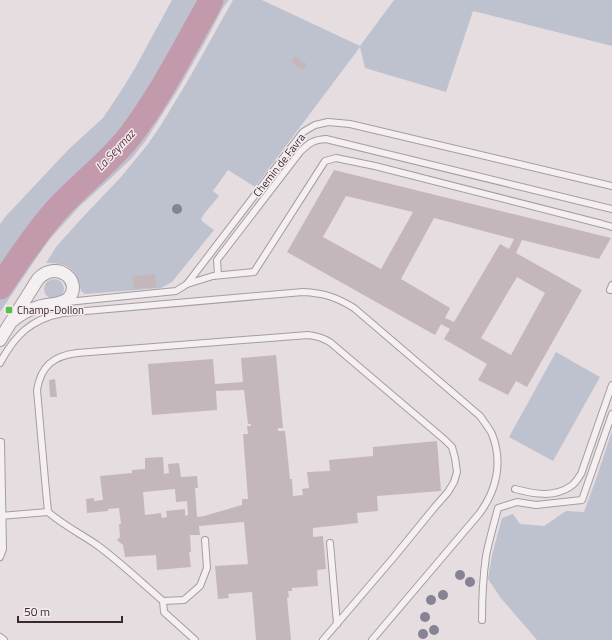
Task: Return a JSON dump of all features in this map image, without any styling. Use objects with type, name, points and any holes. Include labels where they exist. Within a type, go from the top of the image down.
[{"type":"street","points":[[0,340],[42,274],[54,270],[66,275],[71,281],[73,287],[71,293],[68,298],[61,302]]},
{"type":"street","name":"Chemin de Favra","points":[[11,322],[20,315],[33,309],[61,302]]},
{"type":"lane","name":"Chemin de Favra","points":[[61,302],[176,291],[187,284],[303,132],[315,125],[328,122],[350,124],[612,186]]},
{"type":"lane","points":[[218,275],[217,260],[300,152],[316,140],[326,139],[612,209]]},
{"type":"lane","points":[[187,284],[218,275],[254,272],[325,161],[336,158],[382,168],[612,227]]},
{"type":"lane","points":[[0,363],[10,345],[20,333],[43,319],[63,313],[303,292],[316,293],[336,298],[354,308],[480,416],[491,434],[496,450],[497,460],[497,475],[493,491],[486,505],[372,640]]},
{"type":"lane","points":[[196,640],[164,612],[163,601],[130,572],[97,545],[48,512],[37,390],[40,376],[49,364],[61,356],[77,353],[308,335],[320,337],[331,343],[452,447],[457,472],[454,482],[448,492],[324,640]]},
{"type":"lane","points":[[515,490],[544,495],[559,492],[572,486],[581,474],[612,385]]},
{"type":"lane","points":[[482,620],[482,587],[486,554],[498,508],[517,502],[536,505],[582,500],[612,414]]},
{"type":"lane","points":[[0,557],[3,549],[1,516],[1,442]]},
{"type":"lane","points":[[1,516],[48,512]]},
{"type":"lane","points":[[163,601],[184,600],[200,586],[207,568],[205,540]]},
{"type":"lane","points":[[330,543],[337,624]]},
{"type":"lane","points":[[0,636],[4,640]]},
{"type":"shaded area","points":[[172,0],[229,0],[223,8],[179,88],[146,140],[132,158],[79,207],[50,239],[0,312],[0,224],[69,149],[103,118],[134,70]]},
{"type":"shaded area","points":[[233,0],[262,0],[360,46],[394,0],[612,0],[612,46],[473,11],[446,92],[365,68],[360,47],[255,187],[228,170],[213,191],[219,196],[201,219],[214,230],[172,282],[161,288],[85,294],[81,291],[77,277],[71,269],[61,264],[46,263],[56,247],[121,177],[148,144],[190,77]]},
{"type":"shaded area","points":[[54,279],[61,282],[64,289],[61,296],[54,299],[47,296],[44,289],[47,282]]},
{"type":"shaded area","points":[[556,352],[600,377],[553,461],[509,437]]},
{"type":"shaded area","points":[[612,431],[612,640],[537,640],[500,597],[488,579],[492,555],[502,518],[513,514],[520,524],[544,526],[566,511],[584,512]]},
{"type":"building","points":[[295,56],[307,64],[303,70],[291,62]]},
{"type":"building","points":[[334,170],[611,238],[599,259],[522,240],[516,253],[582,290],[527,387],[516,381],[508,395],[478,380],[487,364],[444,339],[450,329],[441,324],[435,335],[287,252]],"holes":[[[346,196],[413,212],[381,269],[323,237]],[[434,218],[514,239],[509,249],[500,244],[454,322],[445,318],[450,308],[401,279]],[[517,277],[545,293],[511,355],[481,338]]]},
{"type":"building","points":[[155,274],[156,287],[134,289],[132,276]]},
{"type":"building","points":[[276,355],[283,428],[278,428],[278,431],[285,431],[293,496],[303,495],[302,489],[309,488],[307,472],[330,471],[329,460],[373,456],[373,447],[437,441],[441,491],[377,496],[378,511],[357,513],[358,523],[313,528],[313,537],[323,536],[326,569],[317,570],[318,586],[292,588],[292,591],[288,591],[289,597],[287,598],[291,640],[256,640],[252,592],[228,594],[229,598],[218,599],[215,566],[248,564],[244,522],[199,526],[200,535],[190,535],[191,552],[189,552],[191,567],[157,570],[156,555],[125,557],[123,545],[117,540],[120,537],[119,524],[121,524],[119,508],[108,509],[108,511],[87,513],[86,499],[94,498],[94,501],[103,500],[100,476],[132,473],[132,470],[145,469],[145,458],[163,457],[164,474],[169,473],[168,464],[179,463],[181,477],[197,476],[198,488],[195,488],[197,517],[242,505],[242,499],[248,499],[243,434],[248,434],[247,426],[251,426],[251,424],[248,424],[244,390],[216,391],[217,410],[152,415],[148,364],[213,359],[215,384],[243,382],[241,358]],"holes":[[[175,489],[176,502],[187,501],[188,515],[185,516],[185,509],[166,511],[167,517],[162,518],[161,513],[145,515],[143,492]]]},
{"type":"building","points":[[55,379],[57,397],[50,397],[49,380]]},
{"type":"waterway","name":"La Seymaz","points":[[0,287],[45,223],[61,205],[120,148],[129,137],[160,91],[211,0]]},
{"type":"place","name":"Champ-Dollon","points":[[9,310]]}]
